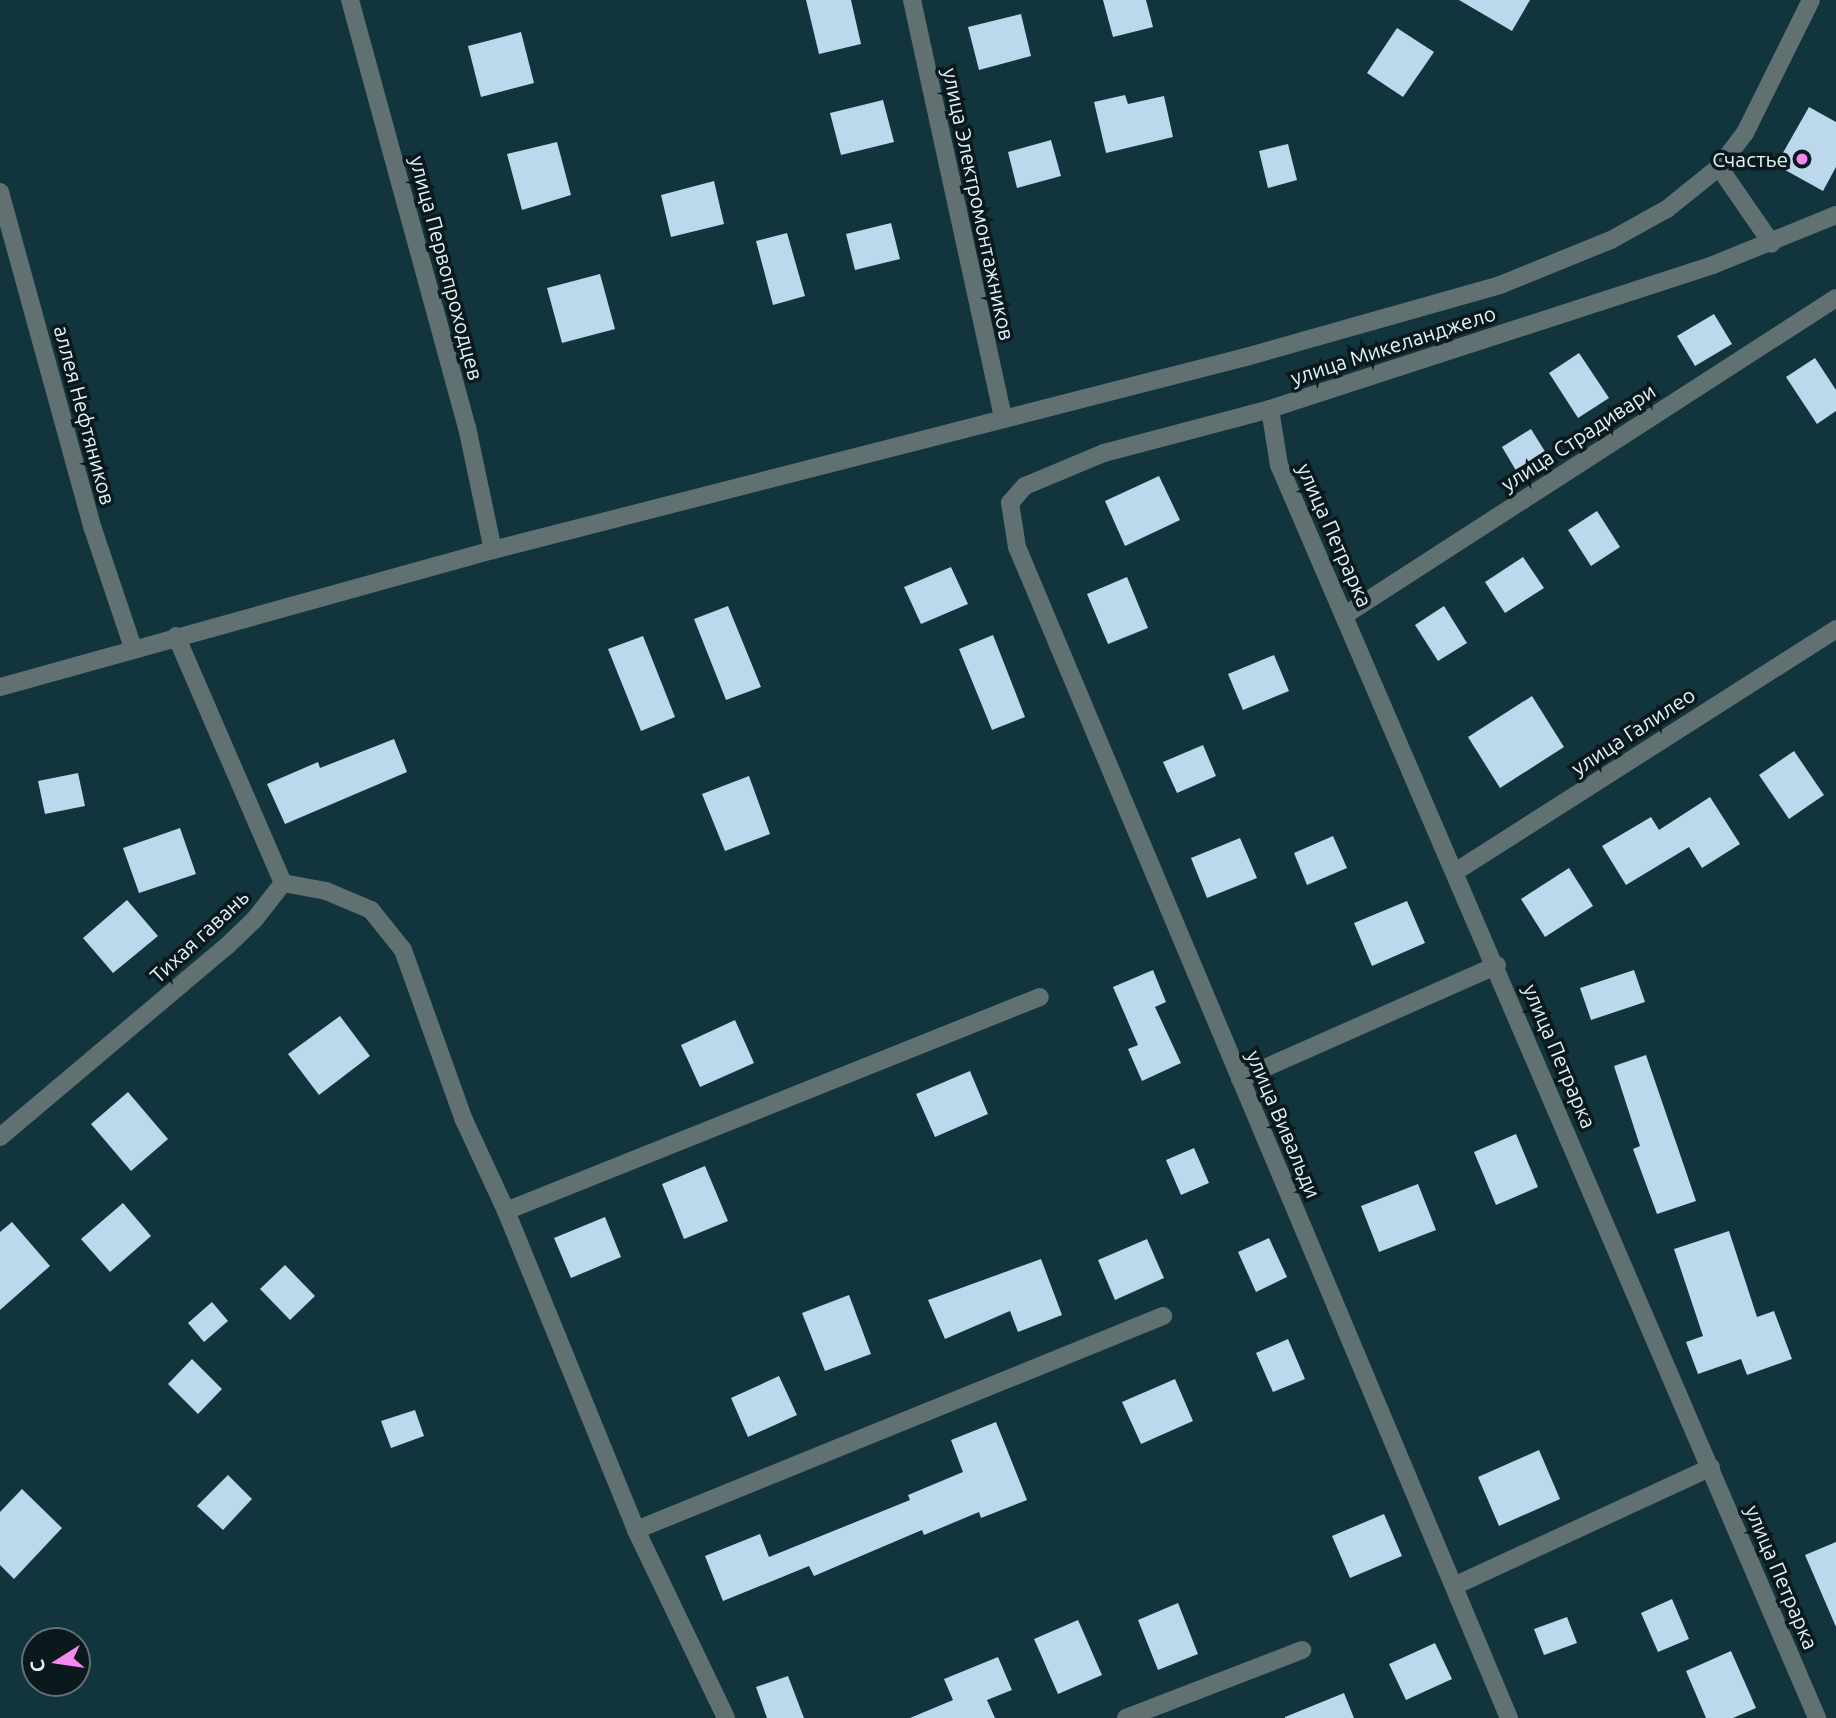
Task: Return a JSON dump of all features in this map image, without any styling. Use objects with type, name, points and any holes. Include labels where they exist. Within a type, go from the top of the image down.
[{"type":"street","name":"улица Первопроходцев","points":[[350,0],[467,427],[493,550]]},
{"type":"street","name":"улица Электромонтажников","points":[[912,0],[1003,418]]},
{"type":"street","points":[[0,687],[493,550],[1003,418],[1500,285],[1622,234],[1667,209],[1719,167],[1745,133],[1811,0]]},
{"type":"street","points":[[1719,167],[1772,244]]},
{"type":"street","name":"аллея Нефтяников","points":[[0,192],[93,529],[133,648]]},
{"type":"street","name":"улица Микеланджело","points":[[1017,547],[1010,503],[1025,486],[1104,453],[1270,409],[1772,244],[1836,215]]},
{"type":"street","name":"улица Страдивари","points":[[1345,615],[1836,298]]},
{"type":"street","name":"улица Петрарка","points":[[1270,409],[1279,465],[1497,965],[1817,1718]]},
{"type":"street","name":"улица Вивальди","points":[[1017,547],[1509,1718]]},
{"type":"street","name":"улица Галилео","points":[[1455,872],[1836,629]]},
{"type":"street","points":[[176,636],[282,883],[326,891],[371,911],[403,950],[464,1120],[506,1211],[636,1530],[726,1718]]},
{"type":"street","name":"Тихая гавань","points":[[0,1137],[227,946],[255,919],[282,883]]},
{"type":"street","points":[[1240,1079],[1497,965]]},
{"type":"street","points":[[506,1211],[1040,997]]},
{"type":"street","points":[[636,1530],[1163,1316]]},
{"type":"street","points":[[1454,1586],[1711,1467]]},
{"type":"street","points":[[1126,1718],[1302,1650]]},
{"type":"building","points":[[806,0],[851,0],[861,44],[819,54]]},
{"type":"building","points":[[1103,0],[1146,0],[1153,27],[1113,37]]},
{"type":"building","points":[[1459,0],[1530,0],[1512,31]]},
{"type":"building","points":[[1021,14],[1031,56],[979,70],[968,27]]},
{"type":"building","points":[[1397,28],[1434,52],[1403,97],[1367,73]]},
{"type":"building","points":[[521,32],[534,83],[481,97],[468,46]]},
{"type":"building","points":[[1125,95],[1128,104],[1164,96],[1173,137],[1106,153],[1094,102]]},
{"type":"building","points":[[883,100],[894,142],[841,155],[830,113]]},
{"type":"building","points":[[1809,107],[1836,122],[1836,167],[1823,191],[1776,165]]},
{"type":"building","points":[[1051,140],[1061,176],[1017,188],[1008,152]]},
{"type":"building","points":[[557,142],[571,195],[522,210],[507,154]]},
{"type":"building","points":[[1288,144],[1297,180],[1268,188],[1259,151]]},
{"type":"building","points":[[714,181],[724,224],[671,237],[661,195]]},
{"type":"building","points":[[891,223],[900,259],[855,270],[846,234]]},
{"type":"building","points":[[787,233],[805,296],[773,305],[756,241]]},
{"type":"building","points":[[600,274],[615,329],[562,343],[547,288]]},
{"type":"building","points":[[1714,314],[1732,344],[1695,366],[1677,336]]},
{"type":"building","points":[[1579,353],[1609,398],[1578,418],[1549,373]]},
{"type":"building","points":[[1815,358],[1836,390],[1836,411],[1817,424],[1786,377]]},
{"type":"building","points":[[1531,429],[1554,466],[1524,484],[1502,447]]},
{"type":"building","points":[[1159,476],[1180,520],[1125,546],[1105,501]]},
{"type":"building","points":[[1597,511],[1620,547],[1591,566],[1568,530]]},
{"type":"building","points":[[1523,557],[1544,588],[1505,613],[1485,582]]},
{"type":"building","points":[[951,567],[968,604],[921,624],[904,587]]},
{"type":"building","points":[[1127,577],[1148,628],[1108,644],[1087,594]]},
{"type":"building","points":[[728,606],[761,687],[726,700],[694,619]]},
{"type":"building","points":[[1444,606],[1467,643],[1438,661],[1415,625]]},
{"type":"building","points":[[993,635],[1025,717],[992,730],[959,649]]},
{"type":"building","points":[[643,636],[675,717],[641,731],[608,649]]},
{"type":"building","points":[[1274,655],[1289,691],[1243,710],[1228,674]]},
{"type":"building","points":[[1532,696],[1564,747],[1500,788],[1468,737]]},
{"type":"building","points":[[394,739],[407,772],[285,824],[267,784],[318,762],[320,768]]},
{"type":"building","points":[[1203,745],[1216,776],[1177,793],[1163,762]]},
{"type":"building","points":[[1794,751],[1824,795],[1789,819],[1759,775]]},
{"type":"building","points":[[78,773],[85,806],[45,814],[38,781]]},
{"type":"building","points":[[749,776],[770,834],[725,851],[702,794]]},
{"type":"building","points":[[1710,797],[1740,844],[1702,868],[1689,847],[1626,885],[1602,846],[1651,817],[1659,830]]},
{"type":"building","points":[[180,828],[196,874],[139,893],[123,848]]},
{"type":"building","points":[[1333,836],[1347,868],[1307,885],[1294,853]]},
{"type":"building","points":[[1240,838],[1257,878],[1207,898],[1191,858]]},
{"type":"building","points":[[1569,868],[1593,906],[1545,937],[1521,899]]},
{"type":"building","points":[[127,900],[158,936],[113,973],[83,938]]},
{"type":"building","points":[[1407,901],[1425,943],[1372,966],[1354,923]]},
{"type":"building","points":[[1153,970],[1166,1002],[1155,1007],[1181,1063],[1142,1081],[1128,1049],[1138,1045],[1113,987]]},
{"type":"building","points":[[1634,970],[1645,1002],[1591,1020],[1580,988]]},
{"type":"building","points":[[340,1016],[370,1056],[319,1095],[288,1054]]},
{"type":"building","points":[[735,1020],[754,1063],[700,1087],[681,1045]]},
{"type":"building","points":[[1646,1055],[1696,1201],[1657,1214],[1633,1149],[1640,1146],[1614,1066]]},
{"type":"building","points":[[970,1071],[988,1114],[935,1137],[916,1094]]},
{"type":"building","points":[[128,1092],[168,1139],[131,1171],[91,1124]]},
{"type":"building","points":[[1516,1134],[1538,1187],[1496,1205],[1474,1152]]},
{"type":"building","points":[[1194,1148],[1209,1183],[1181,1195],[1166,1160]]},
{"type":"building","points":[[705,1166],[728,1221],[684,1239],[662,1184]]},
{"type":"building","points":[[1418,1184],[1436,1230],[1379,1252],[1361,1206]]},
{"type":"building","points":[[123,1203],[151,1236],[110,1272],[81,1239]]},
{"type":"building","points":[[605,1217],[621,1257],[571,1278],[554,1238]]},
{"type":"building","points":[[12,1222],[50,1266],[0,1310],[0,1232]]},
{"type":"building","points":[[1729,1231],[1757,1317],[1774,1311],[1792,1359],[1747,1375],[1741,1359],[1698,1374],[1686,1342],[1703,1336],[1674,1249]]},
{"type":"building","points":[[1269,1238],[1287,1277],[1256,1292],[1238,1252]]},
{"type":"building","points":[[1147,1239],[1164,1278],[1115,1300],[1098,1260]]},
{"type":"building","points":[[1041,1259],[1062,1315],[1018,1332],[1010,1311],[945,1339],[928,1300]]},
{"type":"building","points":[[285,1265],[315,1296],[290,1320],[260,1289]]},
{"type":"building","points":[[849,1295],[871,1354],[825,1371],[802,1313]]},
{"type":"building","points":[[212,1302],[228,1321],[204,1342],[188,1323]]},
{"type":"building","points":[[1288,1339],[1305,1379],[1273,1392],[1256,1353]]},
{"type":"building","points":[[192,1359],[222,1389],[198,1414],[168,1384]]},
{"type":"building","points":[[779,1376],[797,1415],[748,1437],[731,1398]]},
{"type":"building","points":[[1175,1379],[1193,1421],[1141,1444],[1122,1402]]},
{"type":"building","points":[[415,1410],[424,1436],[391,1448],[381,1421]]},
{"type":"building","points":[[996,1422],[1027,1500],[981,1518],[979,1512],[924,1535],[922,1530],[814,1576],[809,1566],[723,1601],[705,1556],[760,1534],[769,1557],[910,1500],[908,1495],[963,1472],[951,1440]]},
{"type":"building","points":[[1539,1450],[1560,1499],[1499,1526],[1478,1477]]},
{"type":"building","points":[[228,1475],[252,1499],[223,1530],[197,1506]]},
{"type":"building","points":[[22,1489],[62,1528],[14,1579],[0,1565],[0,1512]]},
{"type":"building","points":[[1384,1514],[1402,1556],[1350,1578],[1332,1536]]},
{"type":"building","points":[[1836,1542],[1836,1627],[1805,1555]]},
{"type":"building","points":[[1672,1599],[1689,1639],[1658,1652],[1641,1613]]},
{"type":"building","points":[[1178,1603],[1198,1654],[1158,1670],[1138,1620]]},
{"type":"building","points":[[1567,1617],[1577,1643],[1544,1655],[1534,1629]]},
{"type":"building","points":[[1078,1620],[1102,1675],[1058,1694],[1034,1639]]},
{"type":"building","points":[[1435,1643],[1452,1679],[1406,1700],[1389,1664]]},
{"type":"building","points":[[1731,1651],[1756,1708],[1733,1718],[1706,1718],[1686,1671]]},
{"type":"building","points":[[998,1657],[1012,1690],[987,1700],[995,1718],[910,1718],[953,1700],[944,1679]]},
{"type":"building","points":[[788,1676],[804,1718],[767,1718],[756,1687]]},
{"type":"building","points":[[1344,1693],[1354,1718],[1285,1718],[1285,1717]]},
{"type":"place","name":"Счастье","points":[[1802,159]]}]
